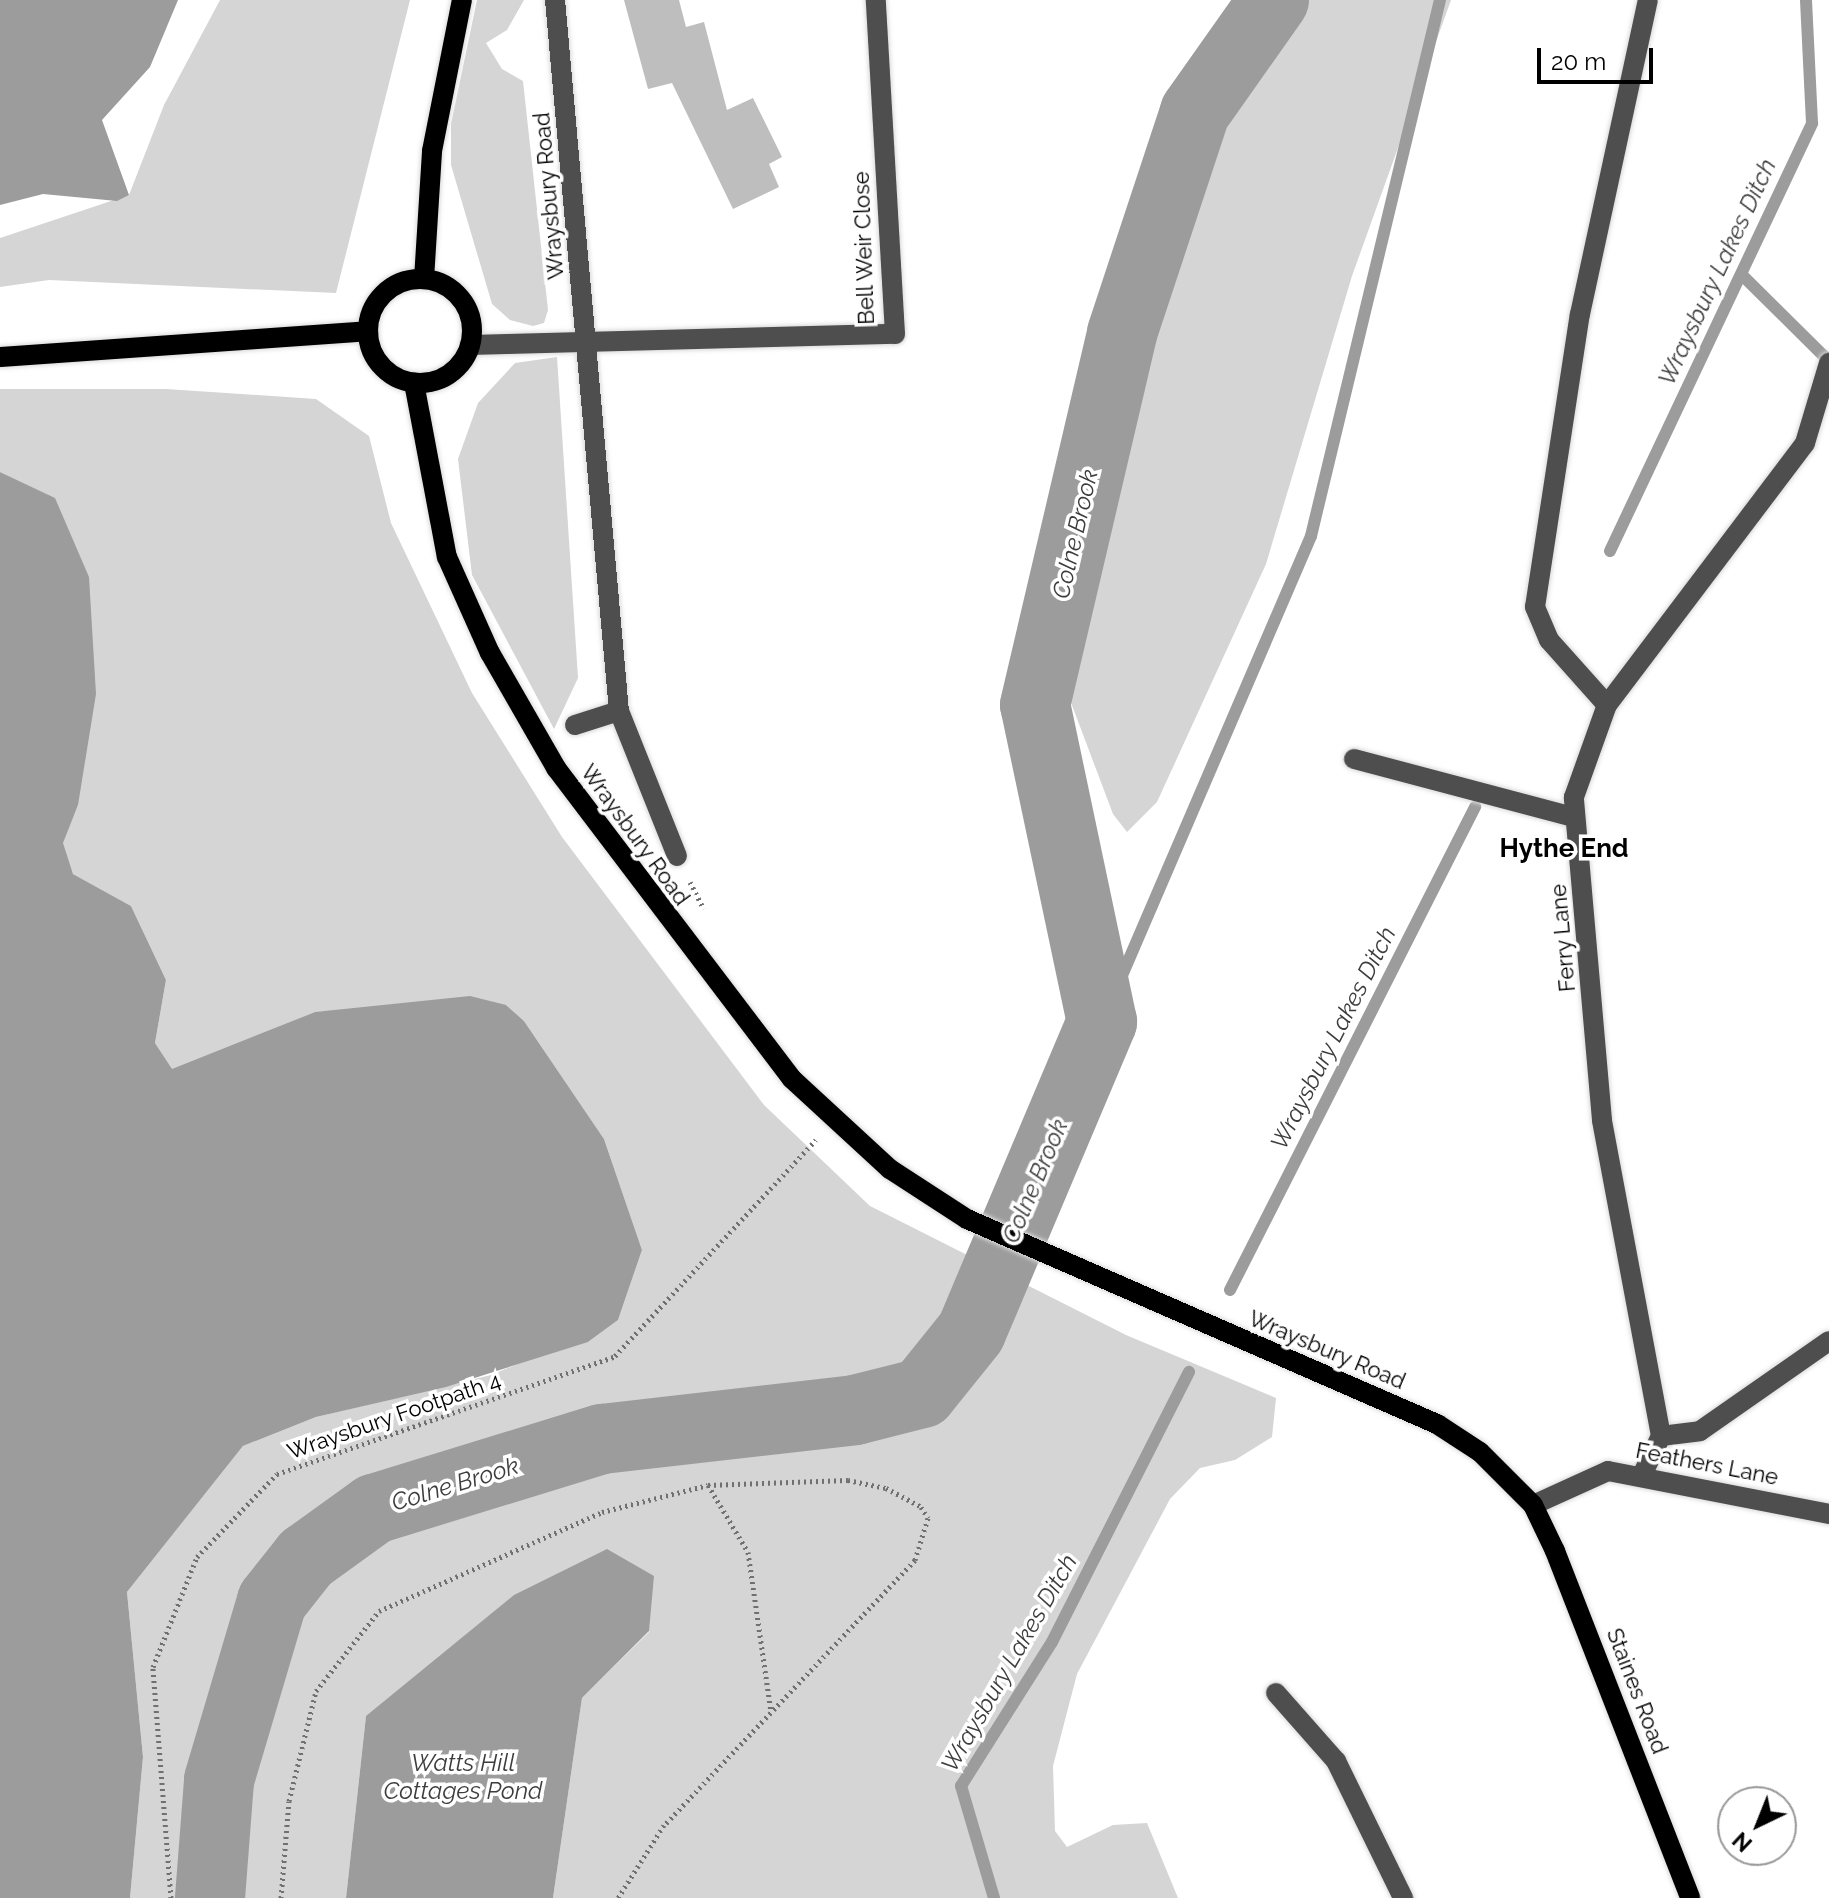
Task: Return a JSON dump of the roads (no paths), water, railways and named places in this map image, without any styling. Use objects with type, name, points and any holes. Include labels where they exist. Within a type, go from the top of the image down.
[{"type":"main road","points":[[424,279],[432,151],[462,0]]},
{"type":"main road","points":[[424,279],[457,294],[467,310],[470,345],[449,375],[414,383],[380,365],[368,331],[380,297],[424,279]]},
{"type":"main road","points":[[0,357],[368,331]]},
{"type":"main road","name":"Wraysbury Road","points":[[414,383],[447,557],[490,653],[556,768],[658,908],[832,1122],[967,1219],[1081,1274],[1437,1424],[1480,1452],[1533,1505]]},
{"type":"main road","name":"Staines Road","points":[[1533,1505],[1690,1898]]},
{"type":"street","name":"Wraysbury Road","points":[[555,0],[619,711],[677,856]]},
{"type":"street","name":"Bell Weir Close","points":[[587,346],[895,334],[876,0]]},
{"type":"street","points":[[1607,705],[1549,640],[1535,607],[1580,314],[1648,0]]},
{"type":"street","points":[[470,345],[587,346]]},
{"type":"street","name":"Ferry Lane","points":[[1661,1436],[1602,1120],[1574,797],[1607,705],[1805,443],[1829,363]]},
{"type":"street","points":[[575,725],[619,711]]},
{"type":"street","points":[[1354,759],[1574,817]]},
{"type":"street","points":[[1643,1473],[1661,1436],[1700,1431],[1829,1341]]},
{"type":"street","name":"Feathers Lane","points":[[1533,1505],[1608,1471],[1643,1473],[1829,1514]]},
{"type":"street","points":[[1276,1693],[1336,1761],[1403,1898]]},
{"type":"water","points":[[0,0],[178,0],[150,67],[102,120],[129,195],[117,201],[43,194],[0,205]]},
{"type":"water","points":[[0,472],[55,498],[89,577],[96,694],[78,805],[63,843],[73,874],[131,906],[166,980],[155,1043],[172,1069],[315,1012],[470,996],[506,1005],[524,1021],[604,1139],[642,1250],[618,1320],[588,1342],[446,1387],[316,1417],[243,1446],[127,1592],[143,1757],[130,1898],[0,1898]]},
{"type":"water","name":"Watts Hill Cottages Pond","points":[[607,1549],[654,1576],[649,1631],[582,1698],[553,1898],[346,1898],[366,1716],[514,1595]]},
{"type":"waterway","name":"Colne Brook","points":[[210,1898],[219,1780],[272,1601],[306,1558],[374,1509],[602,1439],[855,1410],[922,1393],[971,1332],[1102,1022],[1035,705],[1122,333],[1195,112],[1274,0]]},
{"type":"waterway","points":[[1102,1022],[1311,536],[1440,0]]},
{"type":"waterway","name":"Wraysbury Lakes Ditch","points":[[1610,551],[1812,123],[1806,0]]},
{"type":"waterway","points":[[1744,277],[1829,361]]},
{"type":"waterway","name":"Wraysbury Lakes Ditch","points":[[1230,1290],[1475,807]]},
{"type":"waterway","name":"Wraysbury Lakes Ditch","points":[[994,1898],[961,1786],[1052,1642],[1189,1372]]},
{"type":"district","name":"Hythe End","points":[[1564,849]]}]
